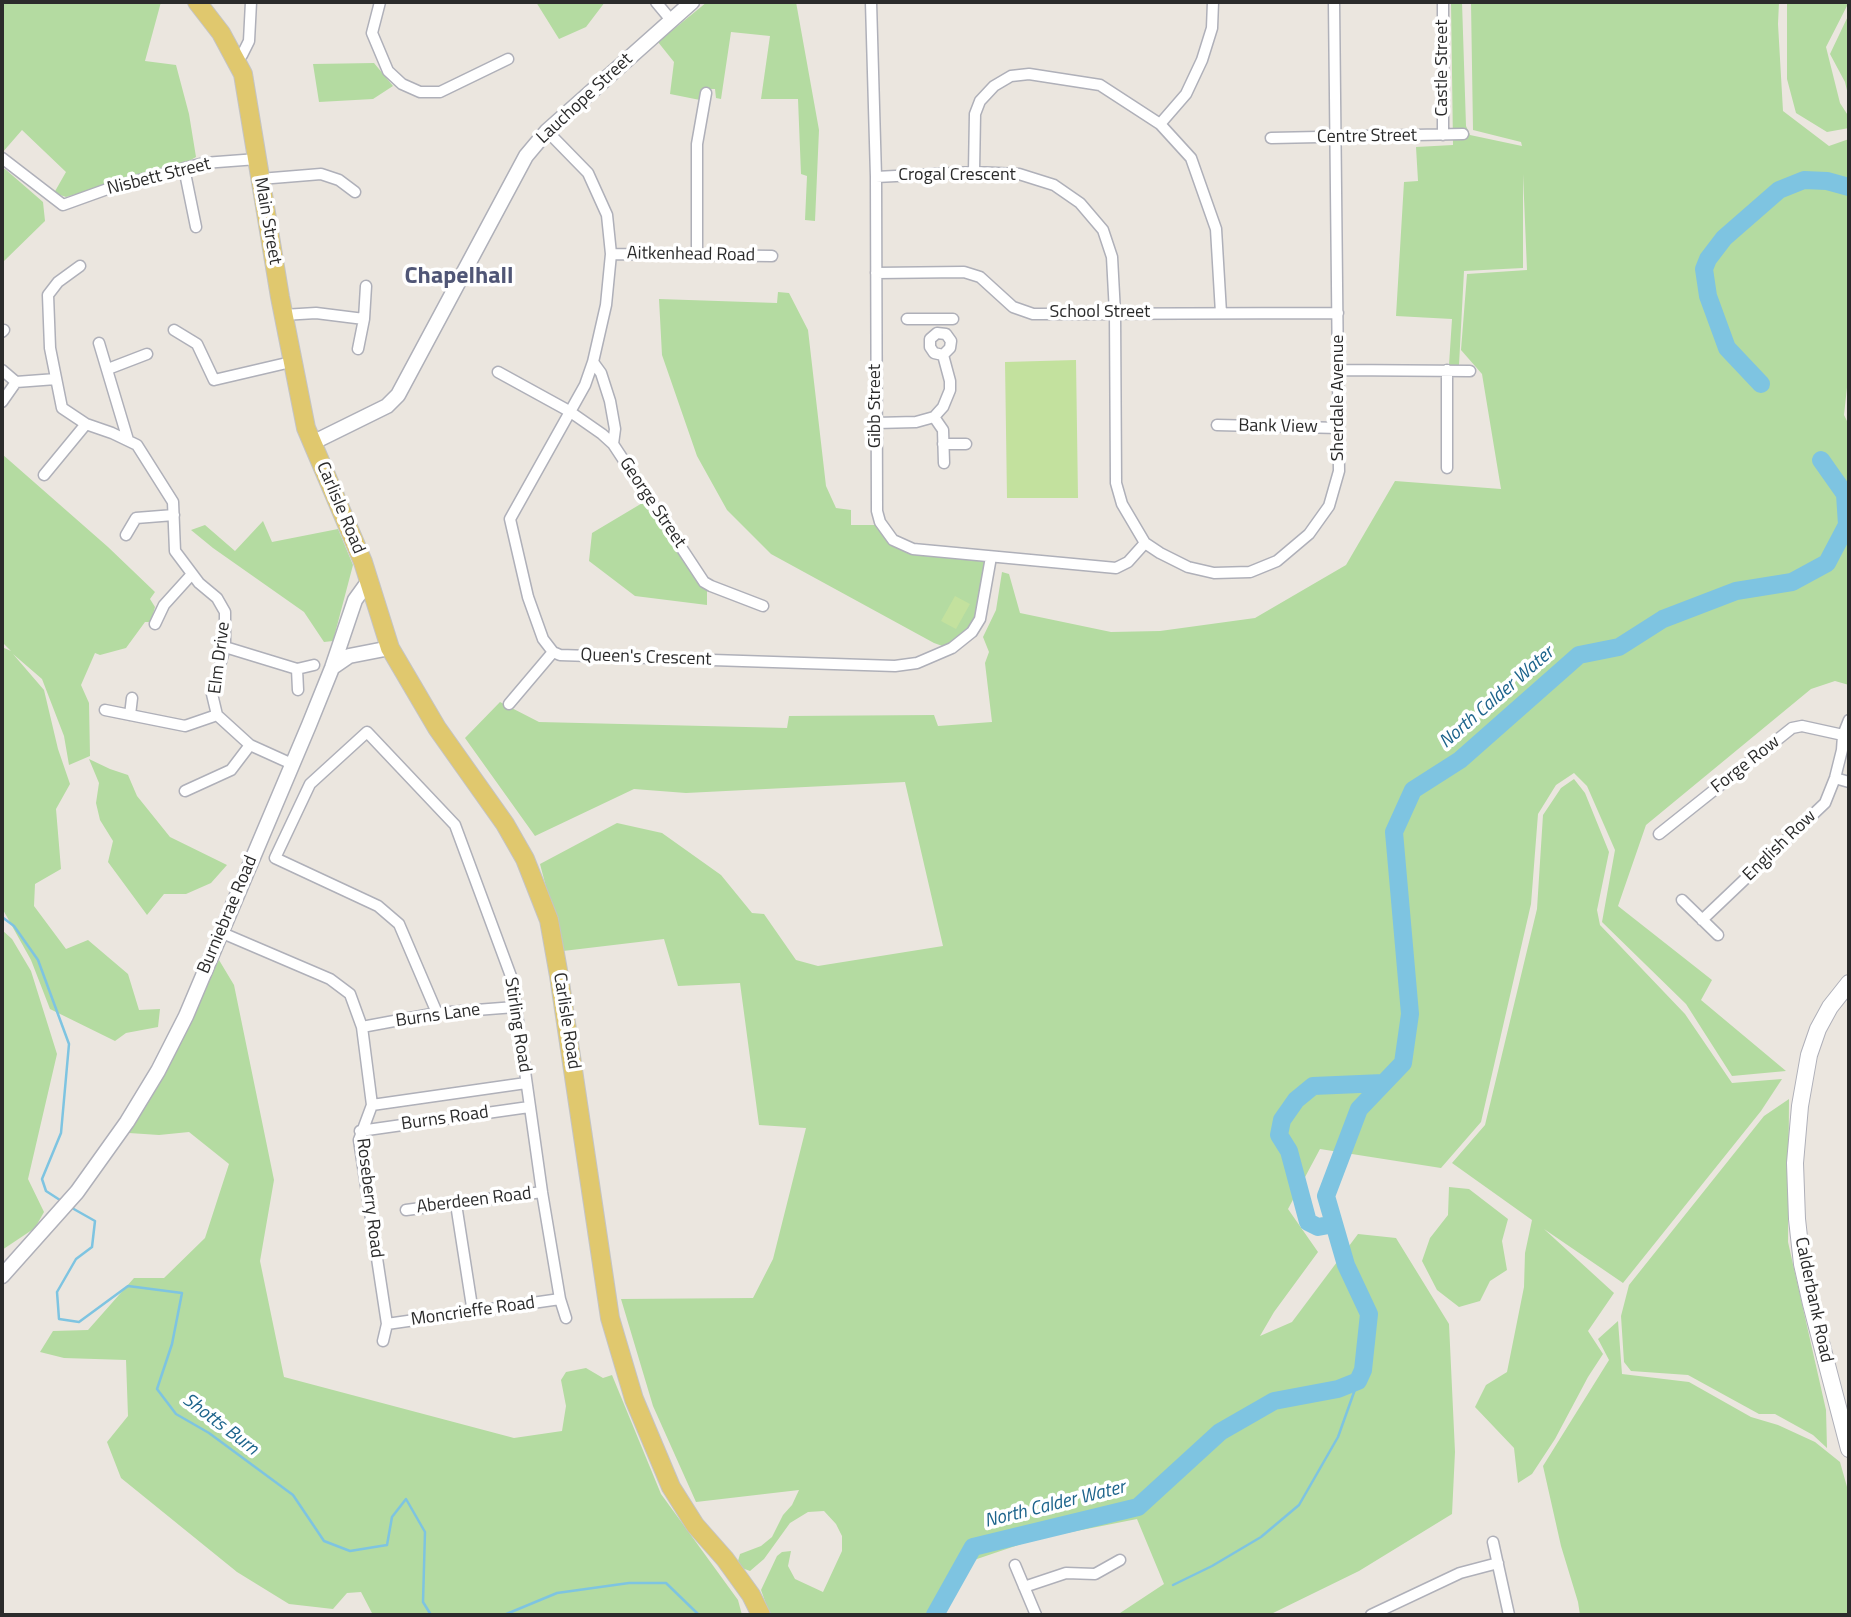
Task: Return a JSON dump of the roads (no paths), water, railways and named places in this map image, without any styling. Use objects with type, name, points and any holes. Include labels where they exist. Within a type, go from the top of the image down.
[{"type":"main road","name":"Main Street","points":[[197,2],[236,58],[248,95],[291,362],[301,411],[312,443]]},
{"type":"main road","name":"Carlisle Road","points":[[312,443],[363,562],[390,648],[437,728],[505,824],[537,887],[549,920],[559,976],[610,1318],[634,1399],[671,1487],[695,1525],[738,1577],[761,1615]]},
{"type":"main road","name":"Calderbank Road","points":[[1849,983],[1830,1007],[1818,1029],[1809,1055],[1800,1106],[1795,1163],[1802,1264],[1849,1449]]},
{"type":"street","points":[[236,58],[242,55],[248,41],[251,2]]},
{"type":"street","points":[[380,2],[372,33],[388,71],[402,84],[421,92],[440,92],[508,59]]},
{"type":"street","points":[[656,2],[671,20]]},
{"type":"street","name":"Lauchope Street","points":[[312,443],[387,405],[398,395],[526,156],[547,131],[692,2]]},
{"type":"street","name":"Gibb Street","points":[[871,2],[876,177],[877,511],[885,531],[893,540],[913,549],[1116,568],[1128,562],[1145,543]]},
{"type":"street","points":[[1160,124],[1186,93],[1202,60],[1212,28],[1213,2]]},
{"type":"street","name":"Sherdale Avenue","points":[[1145,543],[1188,567],[1214,573],[1250,572],[1278,561],[1309,534],[1329,506],[1339,471],[1334,2]]},
{"type":"street","name":"Castle Street","points":[[1443,2],[1443,135]]},
{"type":"street","points":[[974,172],[975,114],[980,101],[994,86],[1011,76],[1029,74],[1100,85],[1160,124],[1191,158],[1216,229],[1221,313]]},
{"type":"street","points":[[697,255],[697,144],[706,93]]},
{"type":"street","points":[[509,704],[553,652],[543,639],[528,597],[510,519],[584,385],[593,362],[606,305],[611,254],[607,215],[596,186],[588,173],[547,131]]},
{"type":"street","name":"Centre Street","points":[[1271,138],[1464,134]]},
{"type":"street","name":"Nisbett Street","points":[[2,158],[63,205],[113,187],[204,163],[257,159]]},
{"type":"street","points":[[184,169],[196,227]]},
{"type":"street","name":"Crogal Crescent","points":[[876,177],[974,172],[1019,174],[1054,185],[1080,203],[1103,230],[1112,257],[1115,313]]},
{"type":"street","points":[[260,180],[321,174],[339,180],[355,192]]},
{"type":"street","name":"Aitkenhead Road","points":[[611,254],[772,256]]},
{"type":"street","name":"Elm Drive","points":[[80,266],[58,282],[48,295],[50,348],[62,408],[86,424],[137,445],[173,502],[175,551],[192,574],[217,598],[225,612],[225,647],[212,694],[217,715],[250,745],[292,764]]},
{"type":"street","name":"School Street","points":[[876,273],[964,272],[980,276],[1013,307],[1033,314],[1338,313]]},
{"type":"street","points":[[358,349],[364,319],[366,286]]},
{"type":"street","points":[[283,315],[316,313],[364,319]]},
{"type":"street","points":[[1115,313],[1116,483],[1122,504],[1145,543]]},
{"type":"street","points":[[907,319],[953,319]]},
{"type":"street","points":[[876,423],[916,422],[934,417],[943,407],[950,390],[950,381],[943,355],[934,353],[930,347],[932,337],[940,333],[940,319]]},
{"type":"street","points":[[174,330],[197,344],[214,380],[291,362]]},
{"type":"street","points":[[99,342],[128,440]]},
{"type":"street","points":[[108,369],[147,354]]},
{"type":"street","name":"George Street","points":[[593,362],[601,373],[610,401],[615,429],[613,444],[704,582],[764,606]]},
{"type":"street","points":[[2,370],[16,383]]},
{"type":"street","points":[[1339,370],[1470,371]]},
{"type":"street","points":[[1447,370],[1447,468]]},
{"type":"street","points":[[498,372],[569,411],[613,444]]},
{"type":"street","points":[[2,402],[16,383],[56,379]]},
{"type":"street","points":[[934,417],[943,430],[944,463]]},
{"type":"street","points":[[44,475],[86,424]]},
{"type":"street","name":"Bank View","points":[[1217,425],[1339,428]]},
{"type":"street","points":[[943,444],[966,444]]},
{"type":"street","points":[[127,535],[136,518],[174,515]]},
{"type":"street","name":"Queen's Crescent","points":[[553,652],[560,655],[895,666],[917,663],[952,648],[972,632],[979,619],[991,557]]},
{"type":"street","points":[[155,625],[164,605],[192,574]]},
{"type":"street","name":"Burniebrae Road","points":[[2,1276],[77,1192],[127,1122],[158,1071],[186,1016],[292,764],[332,668],[355,600],[368,582]]},
{"type":"street","points":[[153,599],[164,605]]},
{"type":"street","points":[[348,620],[356,647],[368,654]]},
{"type":"street","points":[[225,647],[297,668],[314,665]]},
{"type":"street","points":[[332,668],[349,656],[390,648]]},
{"type":"street","points":[[297,668],[298,690]]},
{"type":"street","points":[[130,715],[132,698]]},
{"type":"street","points":[[105,710],[185,726],[217,715]]},
{"type":"street","name":"English Row","points":[[1702,920],[1825,803],[1835,778],[1843,735],[1849,720]]},
{"type":"street","name":"Forge Row","points":[[1659,834],[1792,729],[1802,726],[1843,735]]},
{"type":"street","name":"Stirling Road","points":[[437,1013],[399,924],[378,906],[275,858],[310,784],[367,732],[455,825],[512,979],[542,1192],[560,1299],[566,1318]]},
{"type":"street","points":[[185,791],[231,770],[250,745]]},
{"type":"street","points":[[1835,778],[1849,782]]},
{"type":"street","points":[[1682,900],[1718,935]]},
{"type":"street","points":[[220,932],[330,979],[350,994],[362,1027],[372,1105]]},
{"type":"street","name":"Burns Lane","points":[[362,1027],[437,1013],[515,1007]]},
{"type":"street","name":"Burns Road","points":[[372,1105],[526,1083]]},
{"type":"street","name":"Roseberry Road","points":[[372,1105],[368,1119],[360,1130],[359,1140],[387,1324],[383,1341]]},
{"type":"street","name":"Burns Road","points":[[360,1130],[529,1107]]},
{"type":"street","name":"Aberdeen Road","points":[[406,1210],[542,1192]]},
{"type":"street","points":[[456,1204],[472,1313]]},
{"type":"street","name":"Moncrieffe Road","points":[[387,1324],[560,1299]]},
{"type":"street","points":[[1493,1542],[1509,1615]]},
{"type":"street","points":[[1024,1587],[1066,1573],[1095,1574],[1120,1560]]},
{"type":"street","points":[[1371,1615],[1460,1573],[1497,1563]]},
{"type":"street","points":[[1015,1565],[1036,1615]]},
{"type":"waterway","name":"North Calder Water","points":[[1761,384],[1727,348],[1708,296],[1704,269],[1708,259],[1724,238],[1779,190],[1804,180],[1827,181],[1849,187]]},
{"type":"waterway","name":"North Calder Water","points":[[935,1615],[973,1547],[1138,1507],[1220,1432],[1274,1401],[1338,1389],[1358,1381],[1363,1370],[1369,1314],[1346,1265],[1326,1196],[1359,1109],[1403,1063],[1410,1014],[1394,832],[1413,790],[1460,760],[1579,655],[1619,647],[1663,619],[1736,591],[1792,582],[1827,563],[1847,525],[1845,494],[1821,460]]},
{"type":"waterway","name":"Shotts Burn","points":[[2,917],[14,926],[38,960],[69,1044],[61,1133],[42,1179],[46,1191],[63,1202]]},
{"type":"waterway","name":"North Calder Water","points":[[1334,1224],[1318,1227],[1308,1222],[1289,1151],[1279,1135],[1282,1120],[1296,1100],[1313,1086],[1383,1083]]},
{"type":"waterway","name":"Shotts Burn","points":[[72,1208],[95,1221],[92,1247],[76,1259],[57,1292],[59,1319],[79,1322],[128,1286],[182,1293],[172,1344],[157,1389],[176,1414],[209,1433],[293,1495],[324,1541],[350,1551],[387,1545],[392,1517],[406,1499],[425,1532],[423,1602],[431,1615]]},
{"type":"waterway","points":[[1173,1585],[1261,1537],[1299,1505],[1338,1437],[1358,1381]]},
{"type":"waterway","name":"Shotts Burn","points":[[504,1615],[557,1593],[629,1583],[666,1583],[699,1615]]},
{"type":"district","name":"Chapelhall","points":[[459,277]]}]
